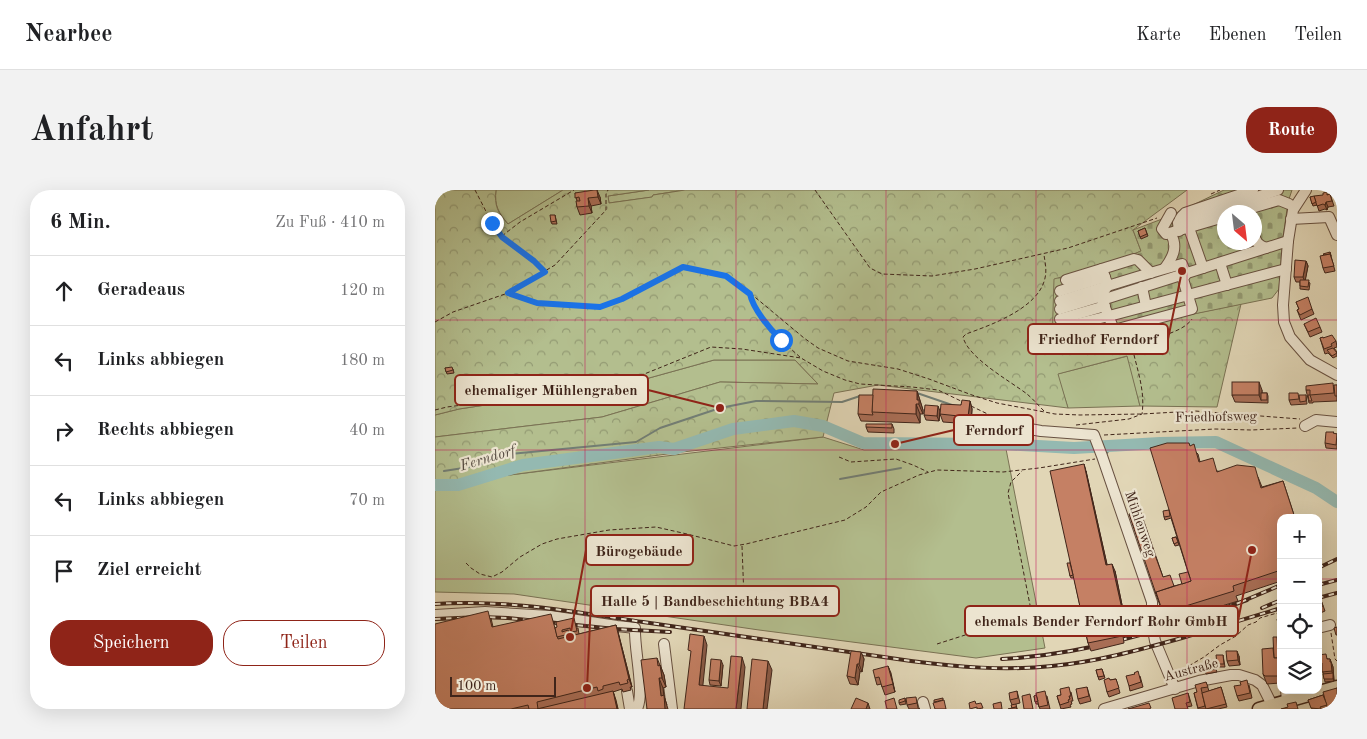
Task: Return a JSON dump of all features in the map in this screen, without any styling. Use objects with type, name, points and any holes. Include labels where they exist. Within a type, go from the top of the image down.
[{"type":"main road","points":[[1259,709],[1272,705],[1287,695],[1337,687]]},
{"type":"street","points":[[1165,268],[1174,255],[1179,219],[1185,213],[1253,190]]},
{"type":"street","points":[[1171,213],[1162,229],[1166,234],[1278,190]]},
{"type":"street","points":[[1306,190],[1293,210],[1291,219],[1283,305],[1284,322],[1290,337],[1310,360],[1337,375]]},
{"type":"street","points":[[1262,207],[1279,200],[1289,204]]},
{"type":"street","points":[[1291,219],[1333,216],[1337,235]]},
{"type":"street","points":[[1179,229],[1217,219]]},
{"type":"street","points":[[1179,229],[1203,268]]},
{"type":"street","points":[[1066,280],[1105,278],[1145,280],[1186,274],[1288,241]]},
{"type":"street","points":[[1262,246],[1266,248]]},
{"type":"street","points":[[1060,310],[1134,259],[1138,260],[1145,280],[1146,306]]},
{"type":"street","points":[[1219,263],[1227,285]]},
{"type":"street","points":[[1060,310],[1106,309],[1127,292],[1165,268],[1182,264],[1186,274]]},
{"type":"street","points":[[1060,310],[1132,310],[1146,306],[1189,300],[1227,285],[1286,269]]},
{"type":"street","points":[[1105,278],[1106,309],[1114,330],[1192,309],[1183,279],[1186,274]]},
{"type":"street","points":[[1127,292],[1132,310]]},
{"type":"street","points":[[1305,426],[1316,420],[1337,422]]},
{"type":"street","points":[[1024,428],[1094,435]]},
{"type":"street","name":"Mühlenweg","points":[[1094,435],[1152,602],[1152,624],[1155,641],[1175,688]]},
{"type":"street","points":[[435,615],[485,612],[541,616],[635,628],[639,689],[637,709]]},
{"type":"street","points":[[1322,627],[1330,625]]},
{"type":"street","points":[[664,644],[672,709]]},
{"type":"street","name":"Austraße","points":[[1104,709],[1224,675],[1239,675],[1255,680],[1262,685],[1272,705]]},
{"type":"street","points":[[627,691],[630,709]]},
{"type":"path","points":[[475,190],[492,223],[502,237],[534,261],[545,272]]},
{"type":"path","points":[[502,237],[520,222],[574,190]]},
{"type":"path","points":[[435,322],[453,312],[508,293],[555,265],[606,210],[605,190]]},
{"type":"path","points":[[606,194],[608,190]]},
{"type":"path","points":[[815,190],[870,268],[882,274],[932,276],[975,269],[1068,248],[1171,213]]},
{"type":"path","points":[[1044,254],[1045,279],[1039,291],[1013,314],[963,337],[971,351],[985,364],[1027,394],[1045,412]]},
{"type":"path","points":[[508,293],[537,303],[600,307],[622,299],[683,267],[726,276],[818,348],[848,361],[898,369],[929,378],[997,403],[1045,412],[1080,415],[1195,411],[1316,420]]},
{"type":"path","points":[[750,294],[751,300],[771,331],[801,358],[823,371],[860,384],[937,390],[995,418],[1024,428]]},
{"type":"path","points":[[1142,414],[1143,395],[1135,356],[1157,340],[1185,326],[1194,316]]},
{"type":"path","points":[[435,410],[632,379],[711,347],[742,349],[801,358]]},
{"type":"path","points":[[1072,425],[1129,419],[1142,414]]},
{"type":"path","name":"Friedhofsweg","points":[[1094,435],[1215,429],[1298,428],[1305,426]]},
{"type":"path","points":[[839,457],[851,462],[896,460],[929,472]]},
{"type":"path","points":[[466,563],[480,574],[492,576],[502,572],[525,554],[542,544],[557,539],[609,530],[656,527],[735,546],[742,545],[845,520],[866,507],[881,492],[937,470],[1003,472],[1102,457]]},
{"type":"path","points":[[937,644],[1028,614],[1031,610],[1008,493],[1011,482],[1023,470]]},
{"type":"path","points":[[742,545],[745,598]]},
{"type":"path","points":[[1169,674],[1187,667],[1220,644],[1236,636],[1248,625],[1260,618],[1277,613]]},
{"type":"path","points":[[1330,625],[1335,659],[1337,661]]},
{"type":"green space","points":[[435,190],[496,190],[497,209],[508,224],[563,190],[649,190],[608,196],[609,203],[685,190],[1187,190],[1133,230],[1141,251],[1113,263],[1052,343],[1241,304],[1217,407],[1140,406],[1127,356],[1058,374],[1068,408],[878,385],[834,393],[823,437],[682,452],[435,485],[435,437],[602,417],[720,382],[818,384],[795,360],[714,360],[631,383],[459,409],[435,415]]},
{"type":"green space","points":[[496,190],[563,190],[508,224],[498,209]]},
{"type":"green space","points":[[649,190],[685,190],[653,195],[653,197],[609,203],[608,196]]},
{"type":"green space","points":[[1224,190],[1292,190],[1288,202],[1283,238],[1279,289],[1272,298],[1052,343],[1054,279],[1113,263],[1141,251],[1133,230],[1170,216]]},
{"type":"green space","points":[[1128,356],[1140,406],[1068,408],[1057,374]]},
{"type":"green space","points":[[714,360],[795,360],[818,384],[720,382],[602,417],[435,437],[435,415],[459,409],[631,383]]},
{"type":"green space","points":[[823,437],[864,450],[1006,449],[1045,648],[976,658],[759,630],[514,594],[435,592],[435,489],[463,488],[493,477]]},
{"type":"building","points":[[597,190],[598,197],[588,198],[589,206],[577,207],[576,201],[580,201],[579,197],[575,198],[575,193]]},
{"type":"building","points":[[1327,192],[1327,195],[1330,194],[1332,201],[1326,202],[1325,205],[1317,206],[1314,196],[1323,195],[1323,193]]},
{"type":"building","points":[[1314,196],[1316,202],[1312,204],[1310,197]]},
{"type":"building","points":[[550,215],[555,215],[556,221],[551,222]]},
{"type":"building","points":[[1145,228],[1147,234],[1140,237],[1138,231]]},
{"type":"building","points":[[1330,254],[1334,266],[1323,268],[1320,256]]},
{"type":"building","points":[[1295,260],[1306,261],[1303,277],[1294,277]]},
{"type":"building","points":[[1300,280],[1309,280],[1308,287],[1300,286]]},
{"type":"building","points":[[1308,297],[1312,309],[1300,315],[1296,302]]},
{"type":"building","points":[[1316,318],[1320,327],[1308,332],[1304,324]]},
{"type":"building","points":[[1332,335],[1336,341],[1331,344],[1332,346],[1324,349],[1320,338]]},
{"type":"building","points":[[1333,348],[1337,353],[1332,356],[1327,350]]},
{"type":"building","points":[[452,367],[453,370],[446,372],[445,368]]},
{"type":"building","points":[[1232,382],[1259,382],[1259,395],[1232,395]]},
{"type":"building","points":[[1333,383],[1334,393],[1310,395],[1310,390],[1306,390],[1306,386]]},
{"type":"building","points":[[1334,385],[1337,385],[1337,396],[1335,396]]},
{"type":"building","points":[[873,389],[917,391],[919,404],[916,404],[916,414],[872,412]]},
{"type":"building","points":[[1261,393],[1267,393],[1267,400],[1261,400]]},
{"type":"building","points":[[1289,393],[1298,393],[1299,399],[1289,400]]},
{"type":"building","points":[[859,395],[873,395],[873,415],[858,414]]},
{"type":"building","points":[[1299,395],[1306,395],[1306,401],[1300,402]]},
{"type":"building","points":[[962,400],[970,401],[968,417],[940,414],[941,404],[961,405]]},
{"type":"building","points":[[925,405],[938,406],[937,416],[924,415]]},
{"type":"building","points":[[866,424],[892,424],[892,428],[866,427]]},
{"type":"building","points":[[1326,432],[1337,434],[1336,445],[1325,443]]},
{"type":"building","points":[[1167,443],[1189,443],[1190,446],[1194,444],[1199,462],[1213,458],[1217,472],[1237,465],[1255,467],[1261,488],[1283,481],[1294,514],[1277,514],[1277,571],[1233,586],[1234,591],[1163,613],[1156,592],[1191,581],[1150,448]]},
{"type":"building","points":[[1084,464],[1106,565],[1112,564],[1126,627],[1120,628],[1122,636],[1088,643],[1050,471]]},
{"type":"building","points":[[1140,510],[1144,524],[1143,522],[1133,526],[1129,514]]},
{"type":"building","points":[[1169,510],[1170,516],[1164,517],[1163,511]]},
{"type":"building","points":[[1143,522],[1163,577],[1170,575],[1174,586],[1156,592],[1156,594],[1133,526]]},
{"type":"building","points":[[1176,537],[1178,542],[1174,544],[1172,538]]},
{"type":"building","points":[[1067,563],[1070,563],[1073,575],[1070,576]]},
{"type":"building","points":[[1188,572],[1191,581],[1182,584],[1179,574]]},
{"type":"building","points":[[488,611],[492,627],[551,614],[558,639],[616,625],[629,679],[627,680],[628,683],[620,685],[619,682],[603,686],[603,689],[598,691],[597,687],[537,702],[538,709],[529,709],[528,705],[511,709],[435,709],[435,624]]},
{"type":"building","points":[[574,618],[577,631],[571,632],[570,628],[562,630],[562,632],[568,630],[569,634],[557,637],[556,622]]},
{"type":"building","points":[[690,634],[704,636],[699,685],[728,688],[731,656],[742,657],[736,709],[684,709],[691,651],[688,650]]},
{"type":"building","points":[[1273,637],[1277,637],[1277,658],[1274,658]]},
{"type":"building","points":[[1273,648],[1274,658],[1277,658],[1277,676],[1265,676],[1263,674],[1262,649]]},
{"type":"building","points":[[851,651],[861,652],[855,678],[847,676]]},
{"type":"building","points":[[1226,651],[1237,651],[1238,660],[1227,661]]},
{"type":"building","points":[[1322,654],[1326,654],[1327,659],[1330,659],[1332,671],[1322,672]]},
{"type":"building","points":[[1216,655],[1223,655],[1224,664],[1217,664]]},
{"type":"building","points":[[657,658],[662,678],[659,678],[661,696],[664,695],[665,709],[647,709],[641,660]]},
{"type":"building","points":[[711,659],[721,660],[719,681],[709,680]]},
{"type":"building","points":[[752,659],[768,661],[763,709],[747,709]]},
{"type":"building","points":[[1214,664],[1216,669],[1205,671],[1204,666]]},
{"type":"building","points":[[888,666],[893,684],[882,687],[879,677],[875,678],[873,670]]},
{"type":"building","points":[[1102,669],[1104,676],[1098,677],[1096,670]]},
{"type":"building","points":[[1138,671],[1141,682],[1129,686],[1126,676],[1135,674]]},
{"type":"building","points":[[1333,673],[1333,679],[1324,679],[1323,674]]},
{"type":"building","points":[[1109,678],[1110,680],[1116,679],[1119,688],[1107,692],[1104,680]]},
{"type":"building","points":[[1247,680],[1250,693],[1237,696],[1234,686],[1241,685],[1240,682]]},
{"type":"building","points":[[1206,682],[1208,687],[1201,688],[1205,706],[1198,708],[1194,693],[1197,692],[1195,685]]},
{"type":"building","points":[[1069,687],[1071,696],[1069,696],[1069,702],[1060,705],[1057,696],[1061,695],[1060,689]]},
{"type":"building","points":[[1087,687],[1089,696],[1078,699],[1076,689]]},
{"type":"building","points":[[1221,687],[1226,704],[1206,709],[1202,693]]},
{"type":"building","points":[[1337,688],[1337,704],[1327,707],[1323,692]]},
{"type":"building","points":[[613,691],[617,709],[537,709]]},
{"type":"building","points":[[1017,691],[1018,698],[1010,700],[1009,693]]},
{"type":"building","points":[[1045,691],[1048,705],[1039,707],[1036,693]]},
{"type":"building","points":[[1188,693],[1190,702],[1186,703],[1188,709],[1175,709],[1172,698]]},
{"type":"building","points":[[1030,694],[1033,709],[1024,709],[1022,696]]},
{"type":"building","points":[[1036,695],[1038,701],[1035,702],[1034,696]]},
{"type":"building","points":[[1323,695],[1327,705],[1320,707],[1321,709],[1311,708],[1308,700]]},
{"type":"building","points":[[916,697],[917,703],[907,705],[906,698]]},
{"type":"building","points":[[856,698],[868,703],[866,709],[851,709]]},
{"type":"building","points":[[894,698],[897,709],[887,709],[885,701]]},
{"type":"building","points":[[905,698],[905,701],[899,703],[899,700]]},
{"type":"building","points":[[943,698],[943,700],[934,702],[934,700]]},
{"type":"building","points":[[944,700],[946,709],[935,709],[933,703]]},
{"type":"building","points":[[975,701],[976,704],[981,703],[983,708],[970,709],[969,703]]},
{"type":"building","points":[[1001,702],[1002,709],[994,709],[993,704]]},
{"type":"building","points":[[1296,702],[1298,709],[1281,709],[1288,707],[1287,704]]},
{"type":"building","points":[[1149,703],[1150,709],[1128,709]]},
{"type":"waterway","points":[[917,393],[955,406]]},
{"type":"waterway","points":[[444,471],[476,466],[510,454],[636,442],[660,428],[720,408],[756,401],[842,402],[860,396]]},
{"type":"waterway","name":"Ferndorf","points":[[435,485],[458,485],[523,465],[659,447],[674,449],[733,429],[794,421],[823,426],[863,443],[1000,444],[1074,448],[1216,442],[1316,488],[1337,502]]},
{"type":"waterway","name":"Ferndorf","points":[[1107,453],[1112,445]]},
{"type":"waterway","points":[[840,479],[901,468]]},
{"type":"railway","points":[[1322,566],[1337,559]]},
{"type":"railway","points":[[1322,584],[1337,580]]},
{"type":"railway","points":[[1241,602],[1277,587]]},
{"type":"railway","points":[[1322,597],[1337,593]]},
{"type":"railway","points":[[1002,659],[1065,652],[1096,646],[1157,630],[1247,600]]},
{"type":"railway","points":[[1262,608],[1277,602]]},
{"type":"railway","points":[[435,604],[487,603],[539,607],[911,661],[964,667],[999,668],[1052,666],[1101,659],[1182,638],[1277,609]]},
{"type":"railway","points":[[435,619],[508,618],[615,629],[670,632]]},
{"type":"place","name":"Friedhof Ferndorf","points":[[1182,271]]},
{"type":"place","name":"ehemaliger Mühlengraben","points":[[720,408]]},
{"type":"place","name":"Ferndorf","points":[[895,444]]},
{"type":"place","name":"ehemals Bender Ferndorf Rohr GmbH","points":[[1252,550]]},
{"type":"place","name":"Bürogebäude","points":[[570,637]]},
{"type":"place","name":"Halle 5 | Bandbeschichtung BBA4","points":[[587,688]]},
{"type":"route","points":[[492,223],[502,237],[534,261],[545,272],[508,293],[537,303],[600,307],[622,299],[683,267],[726,276],[750,294],[751,300],[771,331],[781,340]]}]
